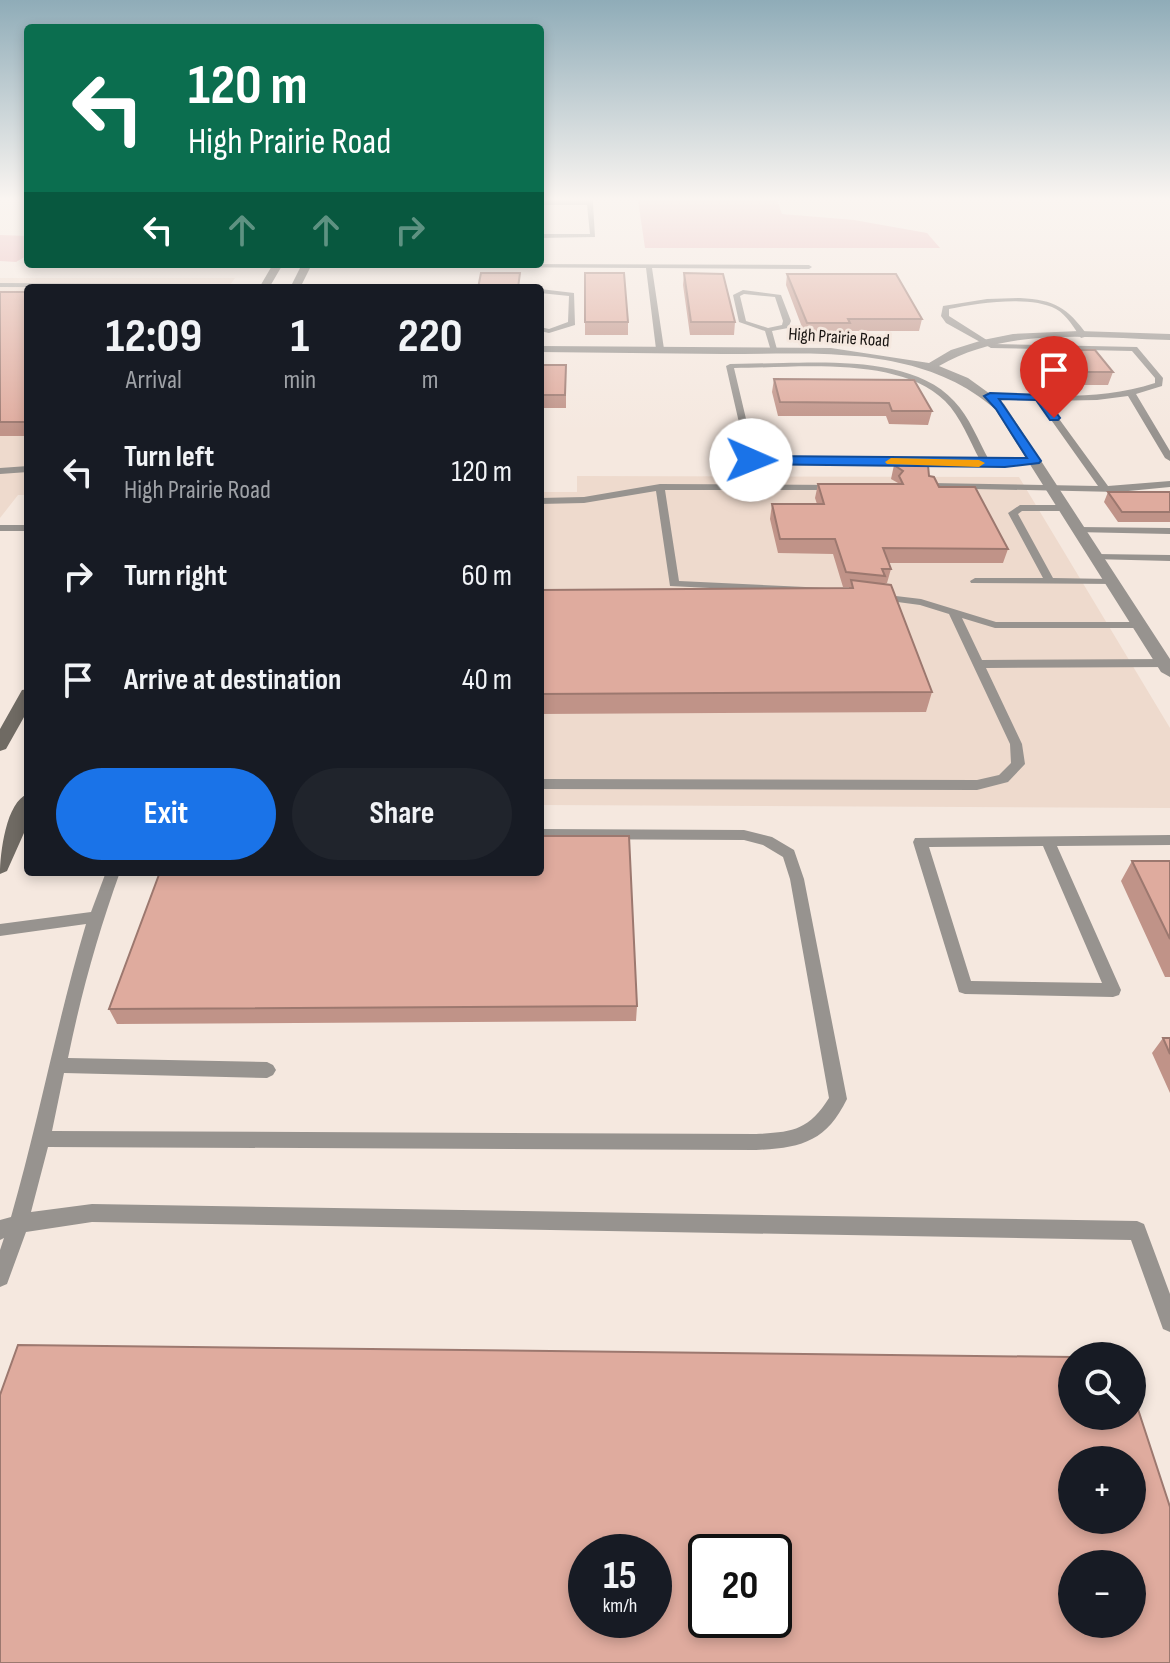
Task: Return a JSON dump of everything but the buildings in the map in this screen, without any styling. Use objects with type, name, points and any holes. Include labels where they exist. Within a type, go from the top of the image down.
[{"type":"main road","points":[[0,745],[24,701]]},
{"type":"main road","points":[[0,866],[24,810]]},
{"type":"street","points":[[931,366],[985,342],[1050,336],[1170,337]]},
{"type":"street","name":"High Prairie Road","points":[[545,348],[775,351],[931,366],[990,396],[1168,666]]},
{"type":"lane","points":[[650,278],[660,349]]},
{"type":"lane","points":[[0,285],[24,285]]},
{"type":"lane","points":[[544,291],[572,294],[572,323],[544,330],[545,348]]},
{"type":"lane","points":[[743,292],[778,295],[787,321],[785,326],[768,330],[743,322],[736,295],[743,292]]},
{"type":"lane","points":[[990,396],[1132,395],[1159,384],[1159,378],[1134,349],[1002,348],[958,328],[949,321],[944,309],[1015,301],[1051,304],[1066,313],[1084,336]]},
{"type":"lane","points":[[768,330],[775,351]]},
{"type":"lane","points":[[986,463],[945,396],[911,377],[854,360],[730,366],[751,460],[986,463],[1035,461]]},
{"type":"lane","points":[[1132,395],[1170,458]]},
{"type":"lane","points":[[1039,397],[1105,489]]},
{"type":"lane","points":[[0,471],[24,469]]},
{"type":"lane","points":[[931,486],[1105,489],[1170,484]]},
{"type":"lane","points":[[544,501],[584,500],[660,487],[846,486]]},
{"type":"lane","points":[[660,487],[674,584],[834,592]]},
{"type":"lane","points":[[1050,582],[1013,513],[1020,508],[1065,508]]},
{"type":"lane","points":[[0,528],[24,528]]},
{"type":"lane","points":[[1079,530],[1170,531]]},
{"type":"lane","points":[[1096,557],[1170,558]]},
{"type":"lane","points":[[975,581],[1112,582]]},
{"type":"lane","points":[[863,595],[921,602],[995,625],[1140,625]]},
{"type":"lane","points":[[544,784],[977,785],[1003,779],[1018,764],[1016,744],[954,613]]},
{"type":"lane","points":[[978,664],[1168,666]]},
{"type":"lane","points":[[40,1139],[756,1142],[801,1140],[825,1122],[838,1099],[797,879],[789,854],[767,841],[744,835],[544,834]]},
{"type":"lane","points":[[1048,841],[1113,990],[965,987],[920,842],[1170,840]]},
{"type":"lane","points":[[0,1277],[21,1223],[94,917],[111,876]]},
{"type":"lane","points":[[0,930],[94,917]]},
{"type":"lane","points":[[57,1065],[267,1070]]},
{"type":"lane","points":[[0,1230],[21,1223],[92,1213],[1137,1231],[1170,1322]]},
{"type":"shaded area","points":[[0,278],[235,278],[231,284],[24,284],[24,495],[18,495],[0,518]]},
{"type":"shaded area","points":[[577,476],[1019,477],[1170,728],[1170,808],[544,805],[544,492],[577,492]]},
{"type":"slow traffic","points":[[891,462],[979,463]]},
{"type":"route","points":[[751,460],[1035,461],[990,396],[1039,397],[1054,418]]}]
